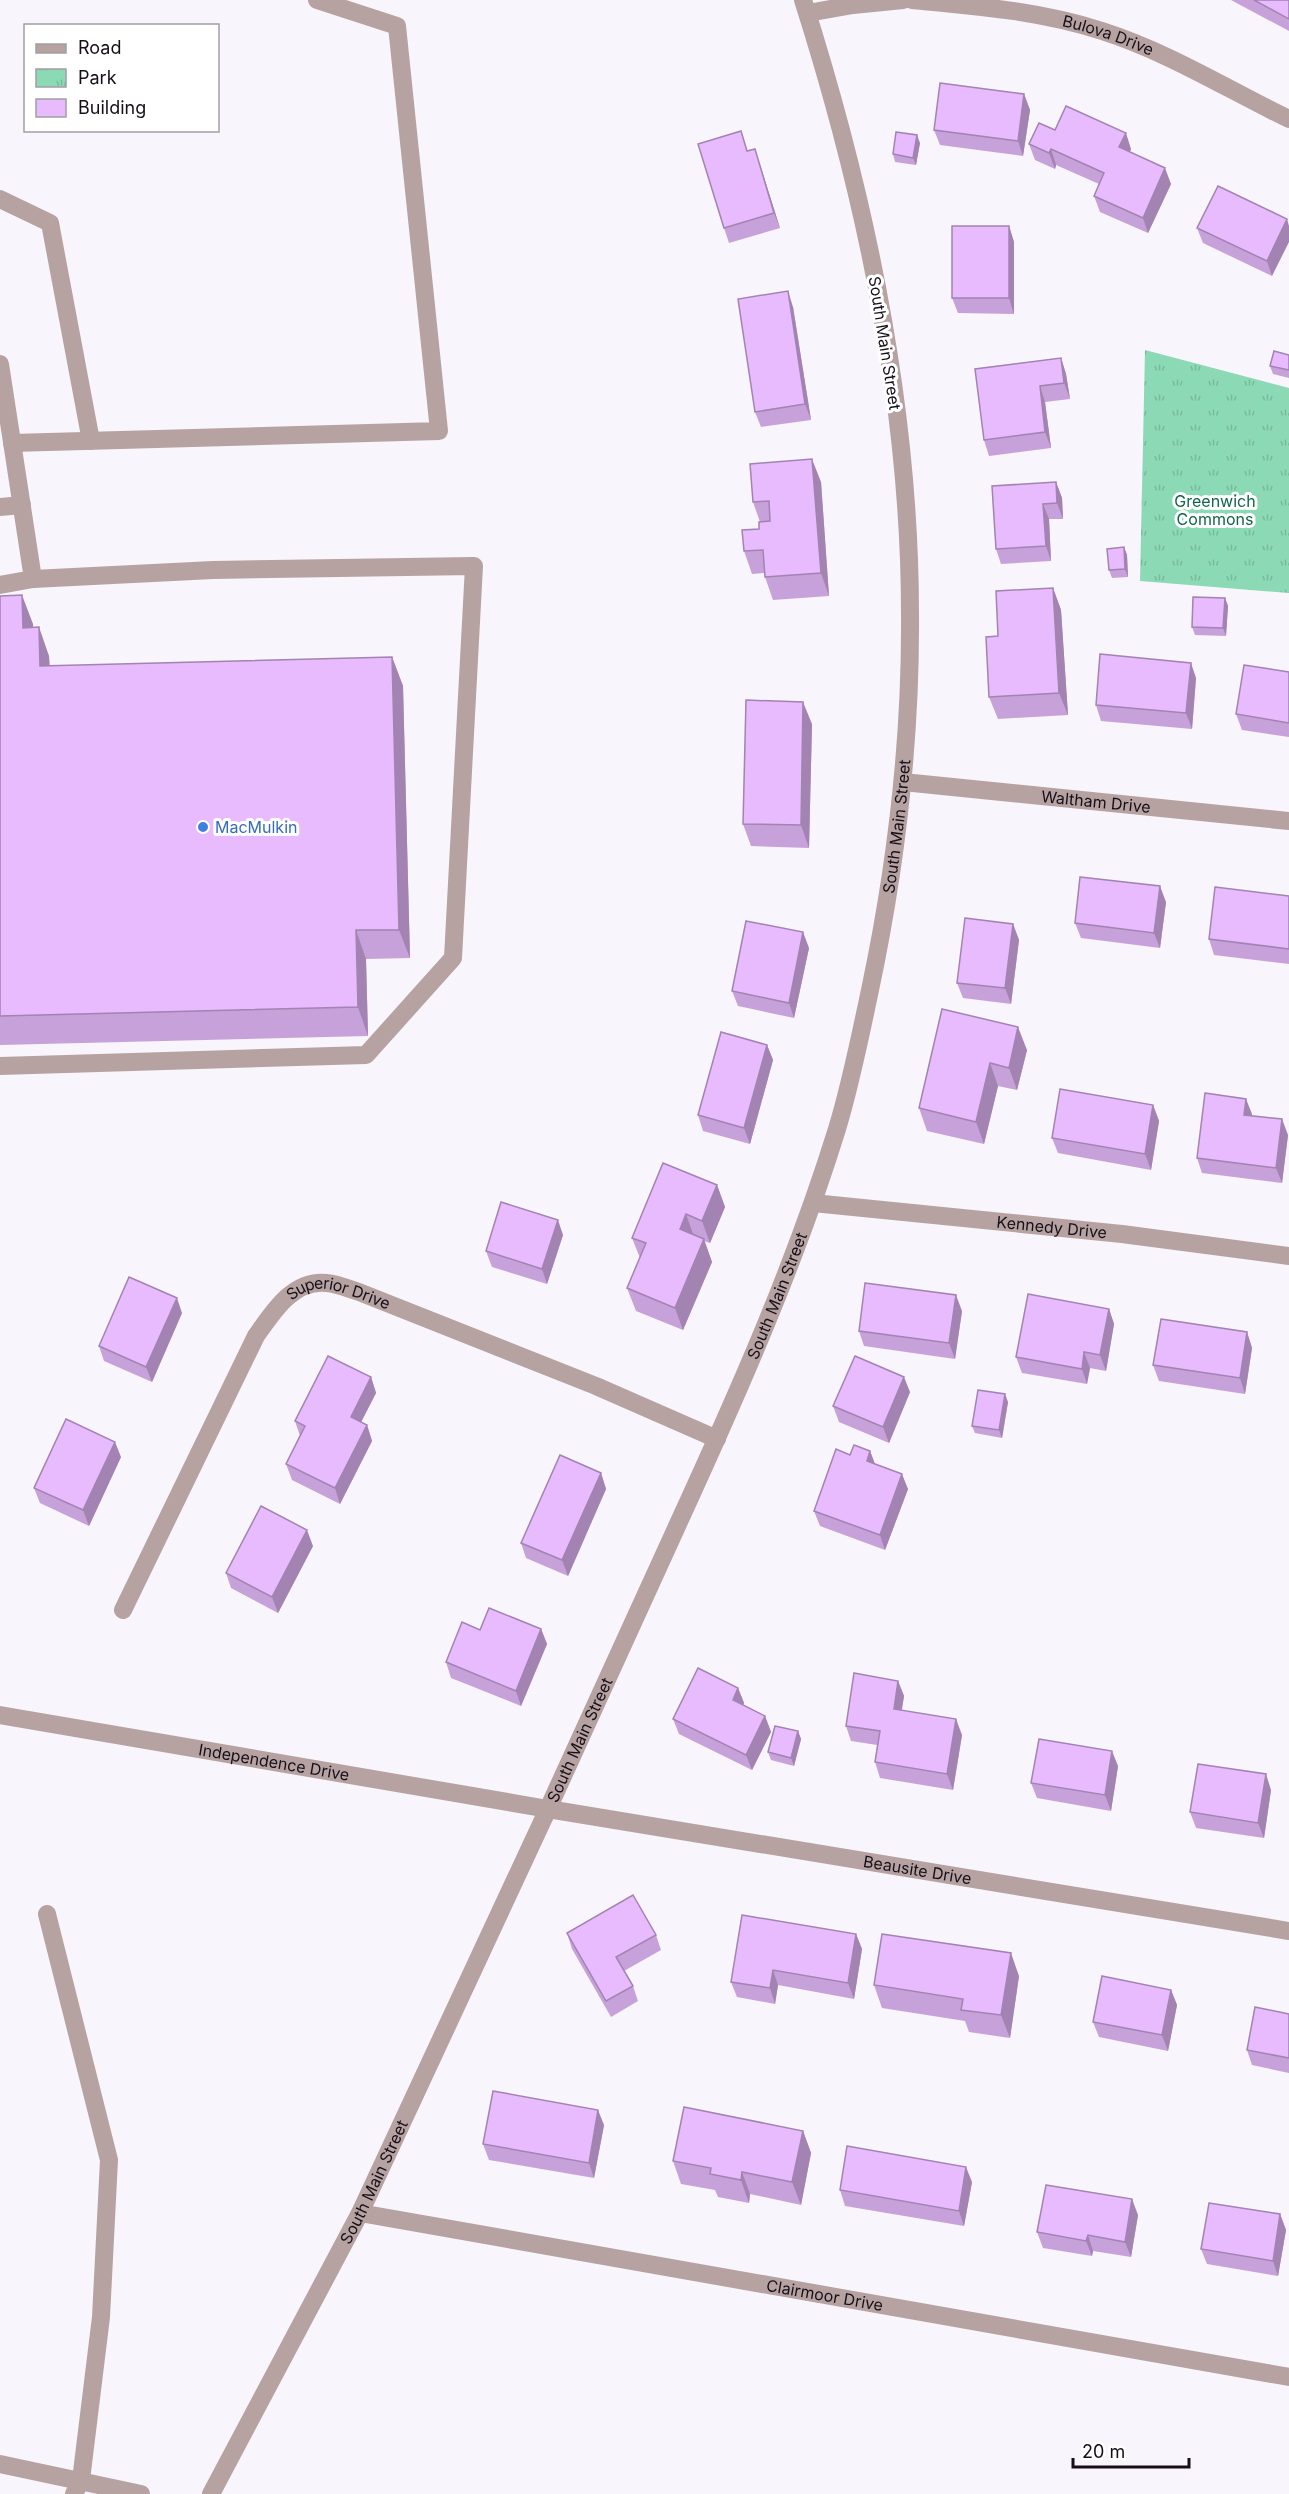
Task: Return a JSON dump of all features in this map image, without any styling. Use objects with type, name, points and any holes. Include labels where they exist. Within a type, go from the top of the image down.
[{"type":"street","points":[[12,443],[439,431],[397,26],[317,0]]},
{"type":"street","points":[[805,7],[903,0]]},
{"type":"street","name":"Bulova Drive","points":[[912,0],[1061,19],[1104,31],[1174,60],[1289,119]]},
{"type":"street","name":"South Main Street","points":[[211,2494],[360,2213],[717,1439],[772,1312],[813,1203],[838,1124],[856,1052],[886,912],[903,782],[910,614],[907,524],[897,411],[884,322],[867,236],[841,133],[805,7]]},
{"type":"street","points":[[0,199],[50,223],[91,441]]},
{"type":"street","points":[[0,364],[33,579]]},
{"type":"street","points":[[0,507],[22,506]]},
{"type":"street","points":[[0,585],[33,579],[213,570],[474,566],[453,958],[366,1055],[0,1066]]},
{"type":"street","name":"Waltham Drive","points":[[903,782],[1289,821]]},
{"type":"street","name":"Kennedy Drive","points":[[813,1203],[1122,1234],[1289,1256]]},
{"type":"street","name":"Superior Drive","points":[[123,1610],[256,1336],[279,1304],[298,1288],[326,1282],[359,1292],[596,1386],[717,1439]]},
{"type":"street","name":"Independence Drive","points":[[0,1715],[548,1809]]},
{"type":"street","name":"Beausite Drive","points":[[548,1809],[1289,1931]]},
{"type":"street","points":[[47,1914],[109,2160],[101,2317],[77,2487]]},
{"type":"street","name":"Clairmoor Drive","points":[[360,2213],[1289,2377]]},
{"type":"street","points":[[0,2464],[77,2487],[141,2494]]},
{"type":"green space","name":"Greenwich Commons","points":[[1145,350],[1289,388],[1289,593],[1140,581]]},
{"type":"building","points":[[1254,0],[1289,0],[1289,19]]},
{"type":"building","points":[[940,83],[1024,94],[1018,141],[934,130]]},
{"type":"building","points":[[1066,106],[1126,133],[1119,147],[1165,168],[1143,218],[1094,196],[1104,173],[1051,149],[1049,153],[1029,144],[1039,123],[1055,130]]},
{"type":"building","points":[[741,131],[747,151],[755,149],[774,213],[724,228],[698,144]]},
{"type":"building","points":[[896,132],[917,135],[913,158],[893,154]]},
{"type":"building","points":[[1218,186],[1287,219],[1267,261],[1197,228]]},
{"type":"building","points":[[952,226],[1009,226],[1009,298],[952,298]]},
{"type":"building","points":[[788,291],[805,404],[755,412],[738,299]]},
{"type":"building","points":[[1274,351],[1289,355],[1289,370],[1270,366]]},
{"type":"building","points":[[1061,358],[1064,383],[1040,386],[1045,432],[984,440],[975,369]]},
{"type":"building","points":[[812,459],[821,573],[765,577],[763,550],[744,551],[742,530],[759,529],[759,522],[770,521],[769,501],[753,502],[750,464]]},
{"type":"building","points":[[1056,482],[1057,503],[1043,504],[1046,546],[996,549],[992,486]]},
{"type":"building","points":[[1124,547],[1125,569],[1109,570],[1107,549]]},
{"type":"building","points":[[1053,588],[1059,693],[989,697],[986,637],[998,636],[996,591]]},
{"type":"building","name":"MacMulkin","points":[[22,595],[23,628],[39,627],[40,666],[392,657],[399,930],[356,930],[358,1007],[0,1016],[0,596]]},
{"type":"building","points":[[1193,597],[1225,598],[1223,628],[1192,627]]},
{"type":"building","points":[[1100,654],[1191,663],[1186,713],[1096,705]]},
{"type":"building","points":[[1244,665],[1289,672],[1289,723],[1236,714]]},
{"type":"building","points":[[746,700],[803,702],[801,825],[743,824]]},
{"type":"building","points":[[1080,877],[1160,886],[1154,933],[1075,923]]},
{"type":"building","points":[[1215,887],[1289,896],[1289,949],[1209,939]]},
{"type":"building","points":[[965,918],[1013,924],[1005,988],[957,983]]},
{"type":"building","points":[[746,921],[803,932],[789,1003],[732,991]]},
{"type":"building","points":[[942,1009],[1018,1027],[1009,1068],[990,1063],[976,1122],[919,1108]]},
{"type":"building","points":[[721,1032],[767,1045],[744,1128],[698,1115]]},
{"type":"building","points":[[1060,1089],[1153,1105],[1145,1154],[1052,1138]]},
{"type":"building","points":[[1205,1093],[1246,1099],[1244,1115],[1282,1119],[1276,1168],[1197,1158]]},
{"type":"building","points":[[663,1163],[717,1185],[702,1221],[686,1214],[680,1229],[704,1239],[675,1308],[627,1288],[646,1243],[632,1238]]},
{"type":"building","points":[[501,1202],[558,1220],[542,1269],[486,1251]]},
{"type":"building","points":[[129,1277],[177,1298],[146,1367],[99,1346]]},
{"type":"building","points":[[865,1283],[956,1295],[949,1343],[859,1331]]},
{"type":"building","points":[[1028,1294],[1109,1309],[1100,1355],[1084,1352],[1082,1369],[1016,1357]]},
{"type":"building","points":[[1161,1319],[1247,1332],[1240,1378],[1153,1365]]},
{"type":"building","points":[[328,1356],[371,1377],[351,1417],[367,1425],[335,1488],[286,1464],[305,1426],[295,1421]]},
{"type":"building","points":[[855,1356],[904,1377],[883,1427],[833,1406]]},
{"type":"building","points":[[978,1390],[1005,1394],[999,1430],[972,1426]]},
{"type":"building","points":[[66,1419],[115,1442],[83,1510],[34,1488]]},
{"type":"building","points":[[854,1445],[870,1451],[867,1461],[902,1474],[880,1535],[814,1511],[836,1449],[850,1455]]},
{"type":"building","points":[[560,1455],[601,1473],[562,1560],[521,1543]]},
{"type":"building","points":[[261,1506],[307,1530],[272,1597],[226,1573]]},
{"type":"building","points":[[489,1608],[541,1629],[516,1691],[446,1662],[462,1622],[480,1630]]},
{"type":"building","points":[[698,1668],[738,1688],[733,1700],[765,1716],[746,1755],[673,1719]]},
{"type":"building","points":[[854,1673],[898,1681],[894,1709],[956,1719],[947,1774],[875,1762],[880,1731],[846,1726]]},
{"type":"building","points":[[775,1726],[798,1731],[791,1758],[768,1752]]},
{"type":"building","points":[[1039,1739],[1112,1751],[1105,1795],[1031,1783]]},
{"type":"building","points":[[1198,1764],[1266,1774],[1258,1823],[1190,1812]]},
{"type":"building","points":[[633,1895],[656,1935],[616,1957],[633,1986],[606,2001],[567,1933]]},
{"type":"building","points":[[742,1915],[856,1934],[848,1983],[773,1970],[770,1988],[731,1982]]},
{"type":"building","points":[[882,1934],[1011,1953],[1001,2015],[961,2010],[963,1999],[874,1985]]},
{"type":"building","points":[[1102,1976],[1171,1990],[1162,2035],[1093,2022]]},
{"type":"building","points":[[1255,2007],[1289,2014],[1289,2058],[1247,2050]]},
{"type":"building","points":[[493,2091],[598,2110],[589,2163],[483,2144]]},
{"type":"building","points":[[684,2107],[803,2131],[792,2182],[742,2172],[741,2180],[710,2174],[711,2168],[673,2161]]},
{"type":"building","points":[[847,2146],[966,2167],[959,2211],[840,2190]]},
{"type":"building","points":[[1046,2185],[1132,2199],[1125,2242],[1088,2235],[1086,2241],[1037,2232]]},
{"type":"building","points":[[1209,2203],[1280,2214],[1273,2261],[1201,2249]]},
{"type":"place","name":"MacMulkin","points":[[203,827]]}]
